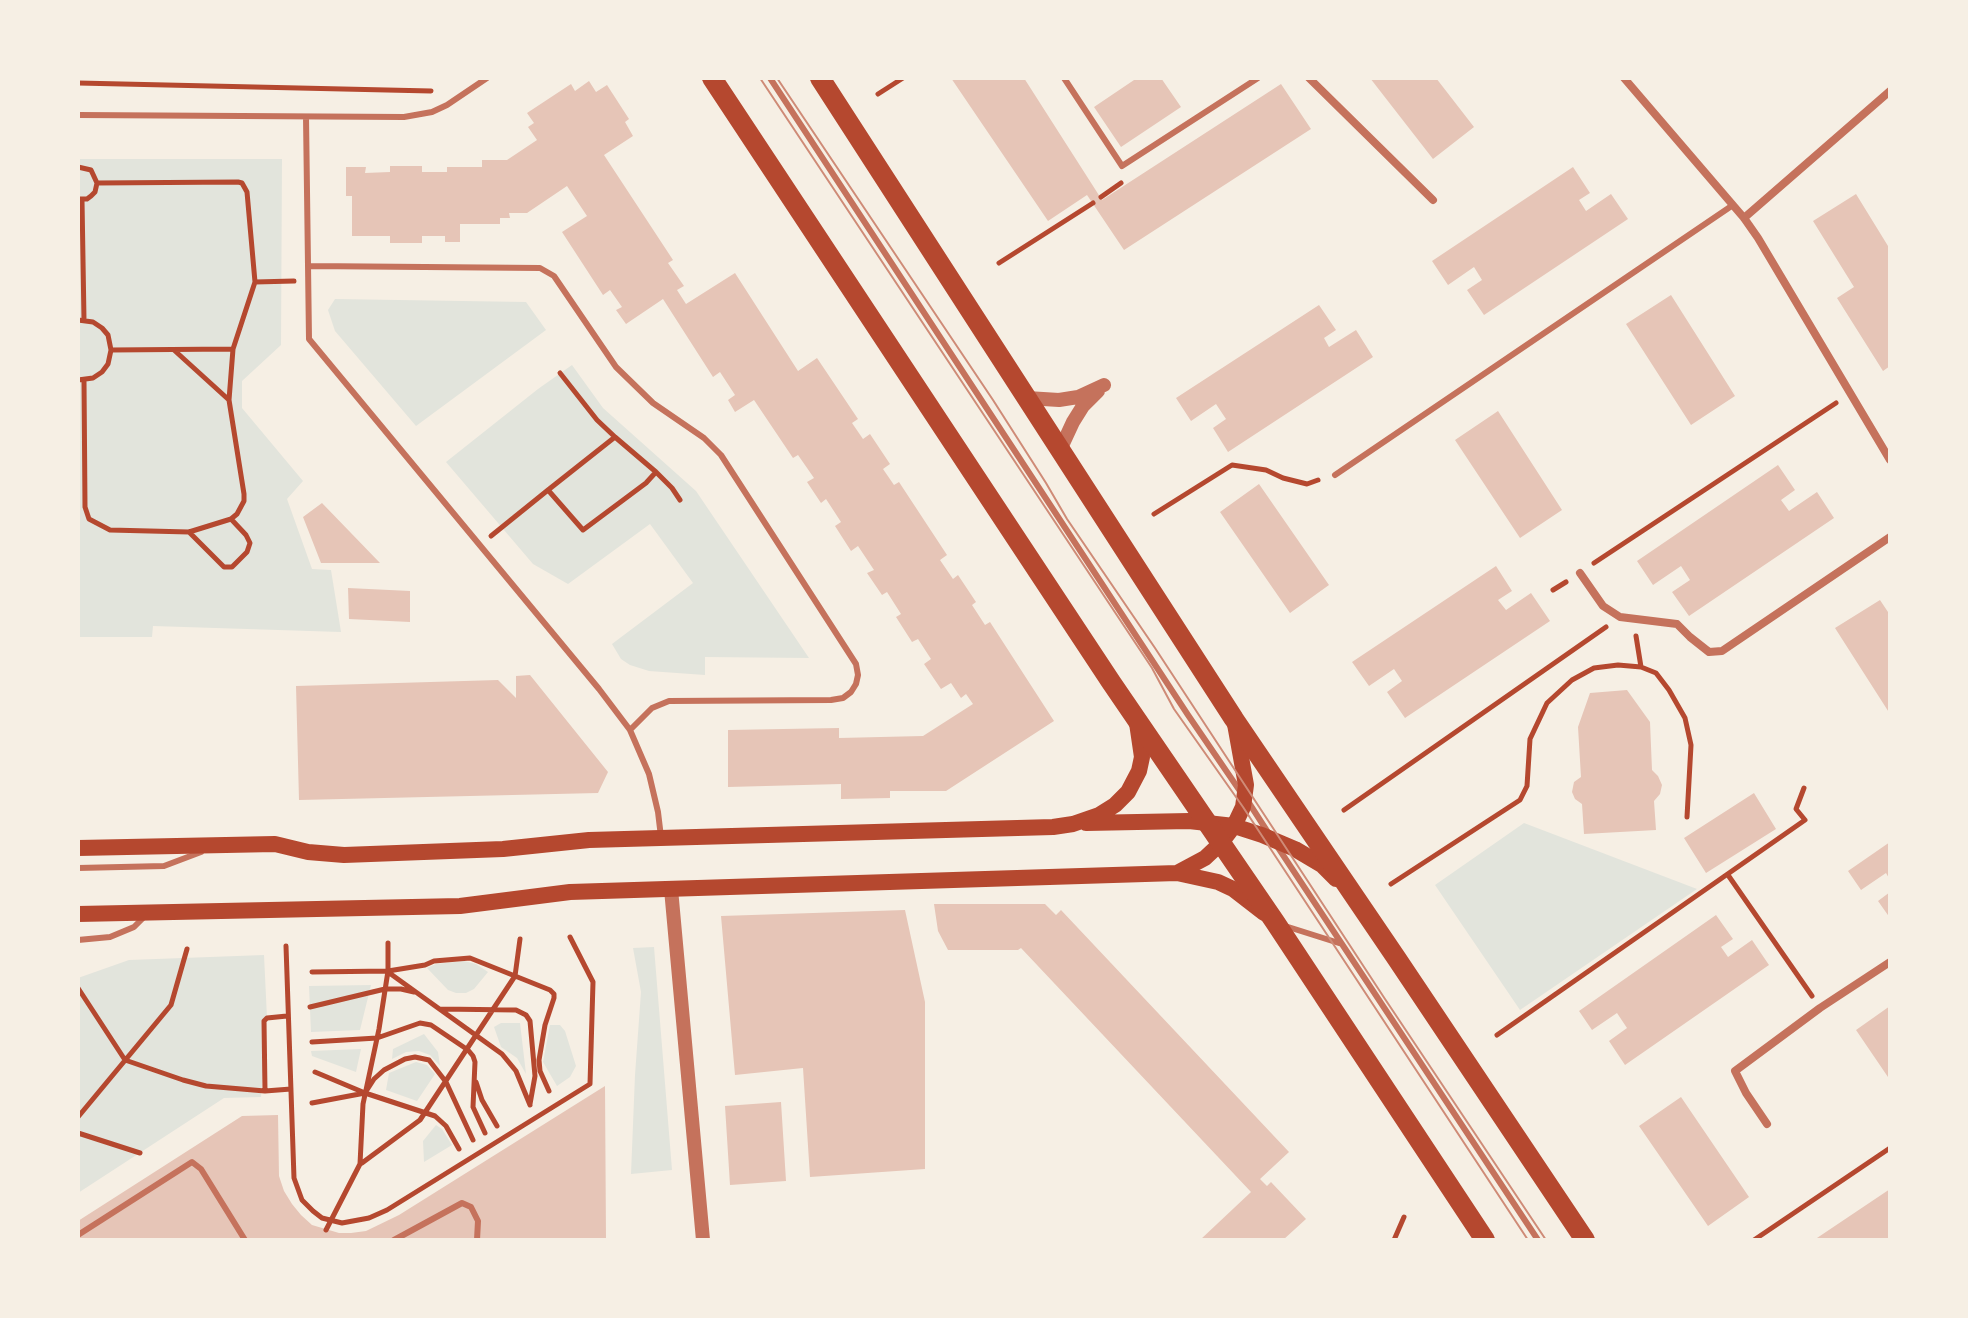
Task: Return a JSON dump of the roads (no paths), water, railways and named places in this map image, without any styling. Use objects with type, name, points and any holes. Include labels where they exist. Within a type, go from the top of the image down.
[{"type":"main road","points":[[712,78],[1485,1240]]},
{"type":"main road","points":[[820,78],[1234,719],[1585,1240]]},
{"type":"main road","points":[[1073,824],[1099,815],[1115,805],[1134,782],[1142,757],[1136,719]]},
{"type":"main road","points":[[1177,873],[1205,858],[1221,843],[1243,807],[1244,770],[1234,719]]},
{"type":"main road","points":[[78,848],[275,844],[308,852],[344,855],[503,849],[568,841],[1206,822],[1234,826],[1295,849],[1314,860],[1354,895]]},
{"type":"main road","points":[[78,914],[460,906],[570,892],[1177,873],[1208,879],[1233,889],[1275,922]]},
{"type":"street","points":[[1309,78],[1433,200]]},
{"type":"street","points":[[1624,78],[1758,238],[1890,460]]},
{"type":"street","points":[[1744,218],[1890,91]]},
{"type":"street","points":[[1027,398],[1059,400],[1078,397],[1104,385],[1083,406],[1060,450]]},
{"type":"street","points":[[1580,573],[1603,606],[1620,617],[1677,624],[1709,652],[1722,651],[1890,537]]},
{"type":"street","points":[[671,889],[703,1240]]},
{"type":"street","points":[[1767,1124],[1735,1071],[1820,1008],[1890,962]]},
{"type":"lane","points":[[78,115],[404,117],[432,112],[447,105],[487,78]]},
{"type":"lane","points":[[770,78],[1188,715],[1538,1240]]},
{"type":"lane","points":[[1064,78],[1122,166],[1258,78]]},
{"type":"lane","points":[[306,117],[309,339],[630,730],[649,774],[661,838]]},
{"type":"lane","points":[[1335,475],[1733,205]]},
{"type":"lane","points":[[309,266],[540,268],[554,276],[616,367],[653,403],[704,438],[721,455],[856,664],[856,684],[843,698],[669,701],[652,708],[630,730]]},
{"type":"lane","points":[[78,868],[164,866],[219,845]]},
{"type":"lane","points":[[78,940],[123,933],[148,913]]},
{"type":"lane","points":[[1275,922],[1342,944]]},
{"type":"lane","points":[[78,1235],[192,1162],[201,1169],[245,1240]]},
{"type":"lane","points":[[394,1240],[462,1203],[471,1207],[478,1221],[477,1240]]},
{"type":"tram line","points":[[760,78],[1152,668],[1174,709],[1243,807],[1528,1240]]},
{"type":"tram line","points":[[777,78],[993,400],[1067,519],[1546,1240]]}]
